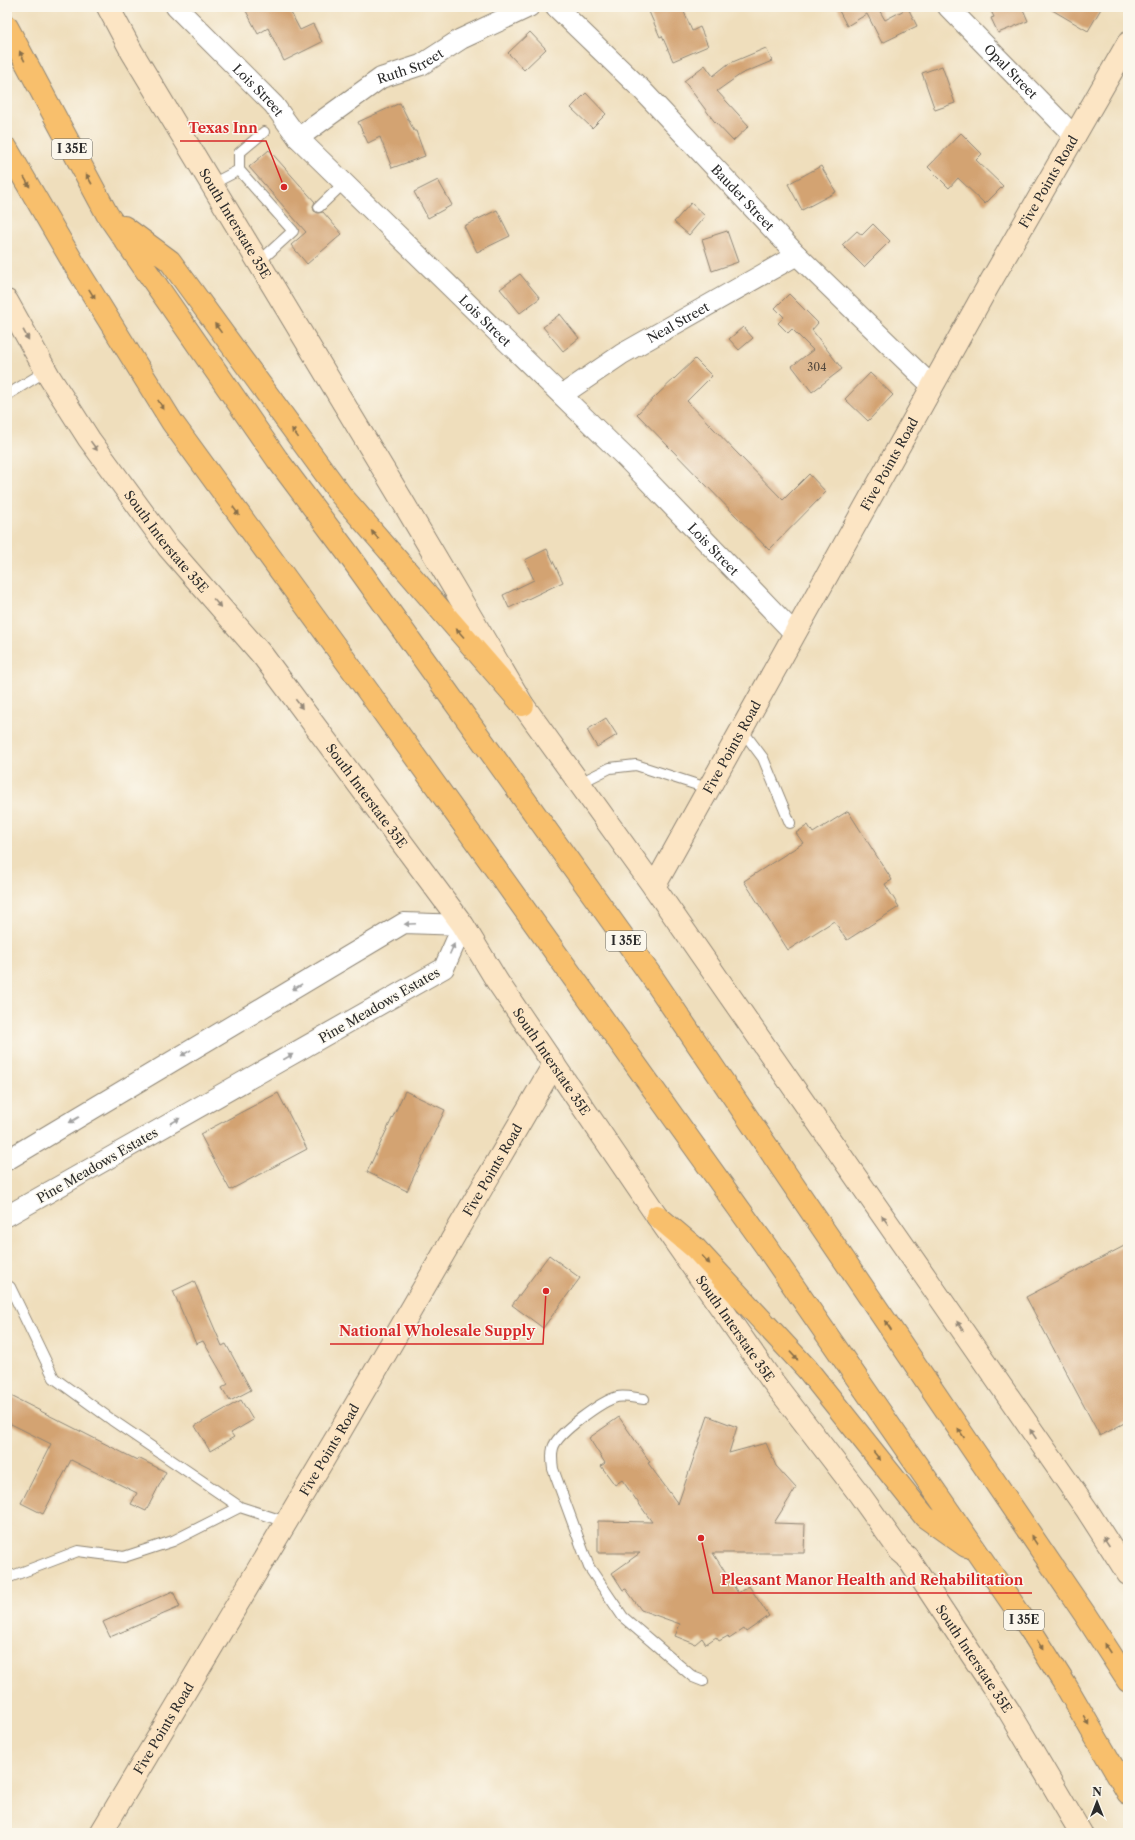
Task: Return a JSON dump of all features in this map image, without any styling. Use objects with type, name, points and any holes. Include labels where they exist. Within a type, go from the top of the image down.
[{"type":"highway","name":"I 35E","points":[[7,27],[107,214],[278,459],[346,551],[652,977],[1084,1613],[1128,1681]]},
{"type":"highway","name":"I 35E","points":[[7,148],[74,264],[172,422],[378,705],[765,1245],[1034,1636],[1066,1686],[1128,1793]]},
{"type":"highway","points":[[107,214],[170,261],[340,495],[523,705]]},
{"type":"highway","points":[[657,1216],[695,1248],[807,1370],[925,1517],[978,1555]]},
{"type":"main road","name":"South Interstate 35E","points":[[108,7],[132,52],[523,705],[654,887],[936,1291],[1128,1574]]},
{"type":"main road","name":"Five Points Road","points":[[654,887],[710,789],[932,386],[1128,43]]},
{"type":"main road","name":"South Interstate 35E","points":[[7,301],[46,371],[89,439],[168,547],[263,656],[463,925],[497,980],[657,1216],[770,1378],[800,1415],[920,1576],[1009,1711],[1081,1833]]},
{"type":"main road","name":"Five Points Road","points":[[101,1833],[286,1522],[554,1064]]},
{"type":"street","name":"Lois Street","points":[[176,7],[274,105],[298,138],[562,395],[736,570],[795,634]]},
{"type":"street","name":"Ruth Street","points":[[298,138],[381,78],[421,65],[461,39],[529,7]]},
{"type":"street","name":"Bauder Street","points":[[556,7],[642,90],[797,254],[932,386]]},
{"type":"street","name":"Opal Street","points":[[948,7],[1074,137]]},
{"type":"street","name":"Neal Street","points":[[562,395],[622,354],[797,254]]},
{"type":"street","points":[[7,1160],[404,923],[463,925]]},
{"type":"street","name":"Pine Meadows Estates","points":[[7,1216],[444,968],[463,925]]},
{"type":"lane","points":[[259,262],[296,228],[239,170],[239,153],[264,132]]},
{"type":"lane","points":[[212,184],[239,170]]},
{"type":"lane","points":[[319,207],[344,183]]},
{"type":"lane","points":[[7,395],[46,371]]},
{"type":"lane","points":[[742,730],[763,758],[790,823]]},
{"type":"lane","points":[[580,783],[610,768],[636,765],[710,789]]},
{"type":"lane","points":[[7,1289],[10,1287],[54,1378],[112,1420],[240,1507],[286,1522]]},
{"type":"lane","points":[[644,1399],[629,1397],[613,1399],[568,1428],[558,1438],[553,1447],[551,1459],[553,1469],[589,1567],[623,1617],[693,1677],[703,1681]]},
{"type":"lane","points":[[7,1578],[78,1551],[124,1556],[173,1541],[240,1507]]},
{"type":"building","points":[[244,7],[288,7],[300,30],[313,24],[322,42],[284,61],[268,28],[258,34]]},
{"type":"building","points":[[647,7],[682,7],[692,31],[700,27],[708,46],[673,61],[662,36],[660,37]]},
{"type":"building","points":[[837,7],[880,7],[878,8],[885,20],[908,8],[917,26],[882,43],[867,14],[847,26]]},
{"type":"building","points":[[989,7],[1022,7],[1028,21],[998,33],[991,18],[994,17]]},
{"type":"building","points":[[1047,7],[1102,7],[1088,31]]},
{"type":"building","points":[[530,32],[546,49],[524,70],[508,53]]},
{"type":"building","points":[[766,48],[772,61],[741,74],[717,91],[749,126],[733,141],[714,121],[684,81],[705,65],[713,76],[728,64]]},
{"type":"building","points":[[942,66],[955,103],[935,110],[922,73]]},
{"type":"building","points":[[586,93],[606,114],[592,128],[571,108]]},
{"type":"building","points":[[400,103],[414,131],[416,131],[425,156],[392,168],[380,137],[368,143],[358,122]]},
{"type":"building","points":[[961,133],[982,154],[976,160],[1003,186],[985,204],[958,178],[949,188],[928,167]]},
{"type":"building","points":[[269,150],[315,202],[313,206],[314,211],[318,213],[323,212],[342,234],[307,264],[291,245],[306,232],[249,167]]},
{"type":"building","points":[[821,166],[836,192],[802,210],[788,184]]},
{"type":"building","points":[[438,180],[452,205],[428,218],[414,192]]},
{"type":"building","points":[[691,203],[705,216],[689,235],[674,222]]},
{"type":"building","points":[[497,210],[510,236],[477,252],[464,226]]},
{"type":"building","points":[[873,224],[890,241],[864,267],[842,245],[857,231],[862,235]]},
{"type":"building","points":[[727,231],[738,262],[712,271],[702,239]]},
{"type":"building","points":[[520,274],[540,298],[520,313],[500,289]]},
{"type":"building","points":[[789,294],[818,323],[812,330],[842,369],[812,392],[792,366],[813,350],[792,329],[788,333],[778,323],[784,317],[775,308]]},
{"type":"building","points":[[560,314],[579,338],[563,351],[543,327]]},
{"type":"building","points":[[743,327],[753,338],[739,350],[729,339]]},
{"type":"building","points":[[695,359],[712,376],[687,401],[783,500],[809,474],[826,492],[769,550],[637,414]]},
{"type":"building","points":[[870,373],[893,395],[868,421],[845,399]]},
{"type":"building","points":[[547,549],[563,582],[509,608],[503,595],[534,580],[525,560]]},
{"type":"building","points":[[606,718],[617,735],[597,747],[587,730]]},
{"type":"building","points":[[848,811],[892,880],[885,884],[899,907],[847,940],[834,921],[788,950],[744,881],[803,843],[796,833],[808,825],[813,833]]},
{"type":"building","points":[[405,1091],[445,1110],[407,1191],[367,1172]]},
{"type":"building","points":[[278,1093],[307,1149],[230,1190],[200,1134]]},
{"type":"building","points":[[1128,1244],[1128,1421],[1100,1436],[1026,1297]]},
{"type":"building","points":[[549,1255],[580,1278],[543,1328],[512,1305]]},
{"type":"building","points":[[194,1281],[222,1346],[226,1344],[251,1390],[230,1401],[222,1388],[228,1384],[203,1341],[196,1344],[173,1291]]},
{"type":"building","points":[[7,1394],[137,1460],[138,1458],[166,1472],[146,1511],[131,1504],[137,1493],[71,1460],[43,1514],[21,1503],[51,1444],[7,1422]]},
{"type":"building","points":[[241,1400],[253,1420],[231,1433],[234,1437],[210,1451],[195,1426]]},
{"type":"building","points":[[708,1416],[737,1427],[729,1453],[766,1443],[776,1466],[796,1488],[774,1523],[805,1524],[804,1553],[713,1553],[738,1593],[749,1586],[769,1616],[746,1632],[744,1629],[729,1639],[728,1636],[719,1641],[716,1637],[706,1644],[702,1638],[695,1644],[675,1636],[680,1624],[641,1610],[626,1589],[623,1590],[612,1573],[640,1553],[598,1553],[598,1521],[652,1522],[622,1480],[615,1485],[601,1466],[605,1463],[589,1438],[619,1417],[650,1462],[648,1463],[678,1504]]},
{"type":"building","points":[[173,1591],[180,1607],[110,1637],[103,1622]]},
{"type":"place","name":"Texas Inn","points":[[284,187]]},
{"type":"place","name":"National Wholesale Supply","points":[[546,1291]]},
{"type":"place","name":"Pleasant Manor Health and Rehabilitation","points":[[701,1538]]}]
